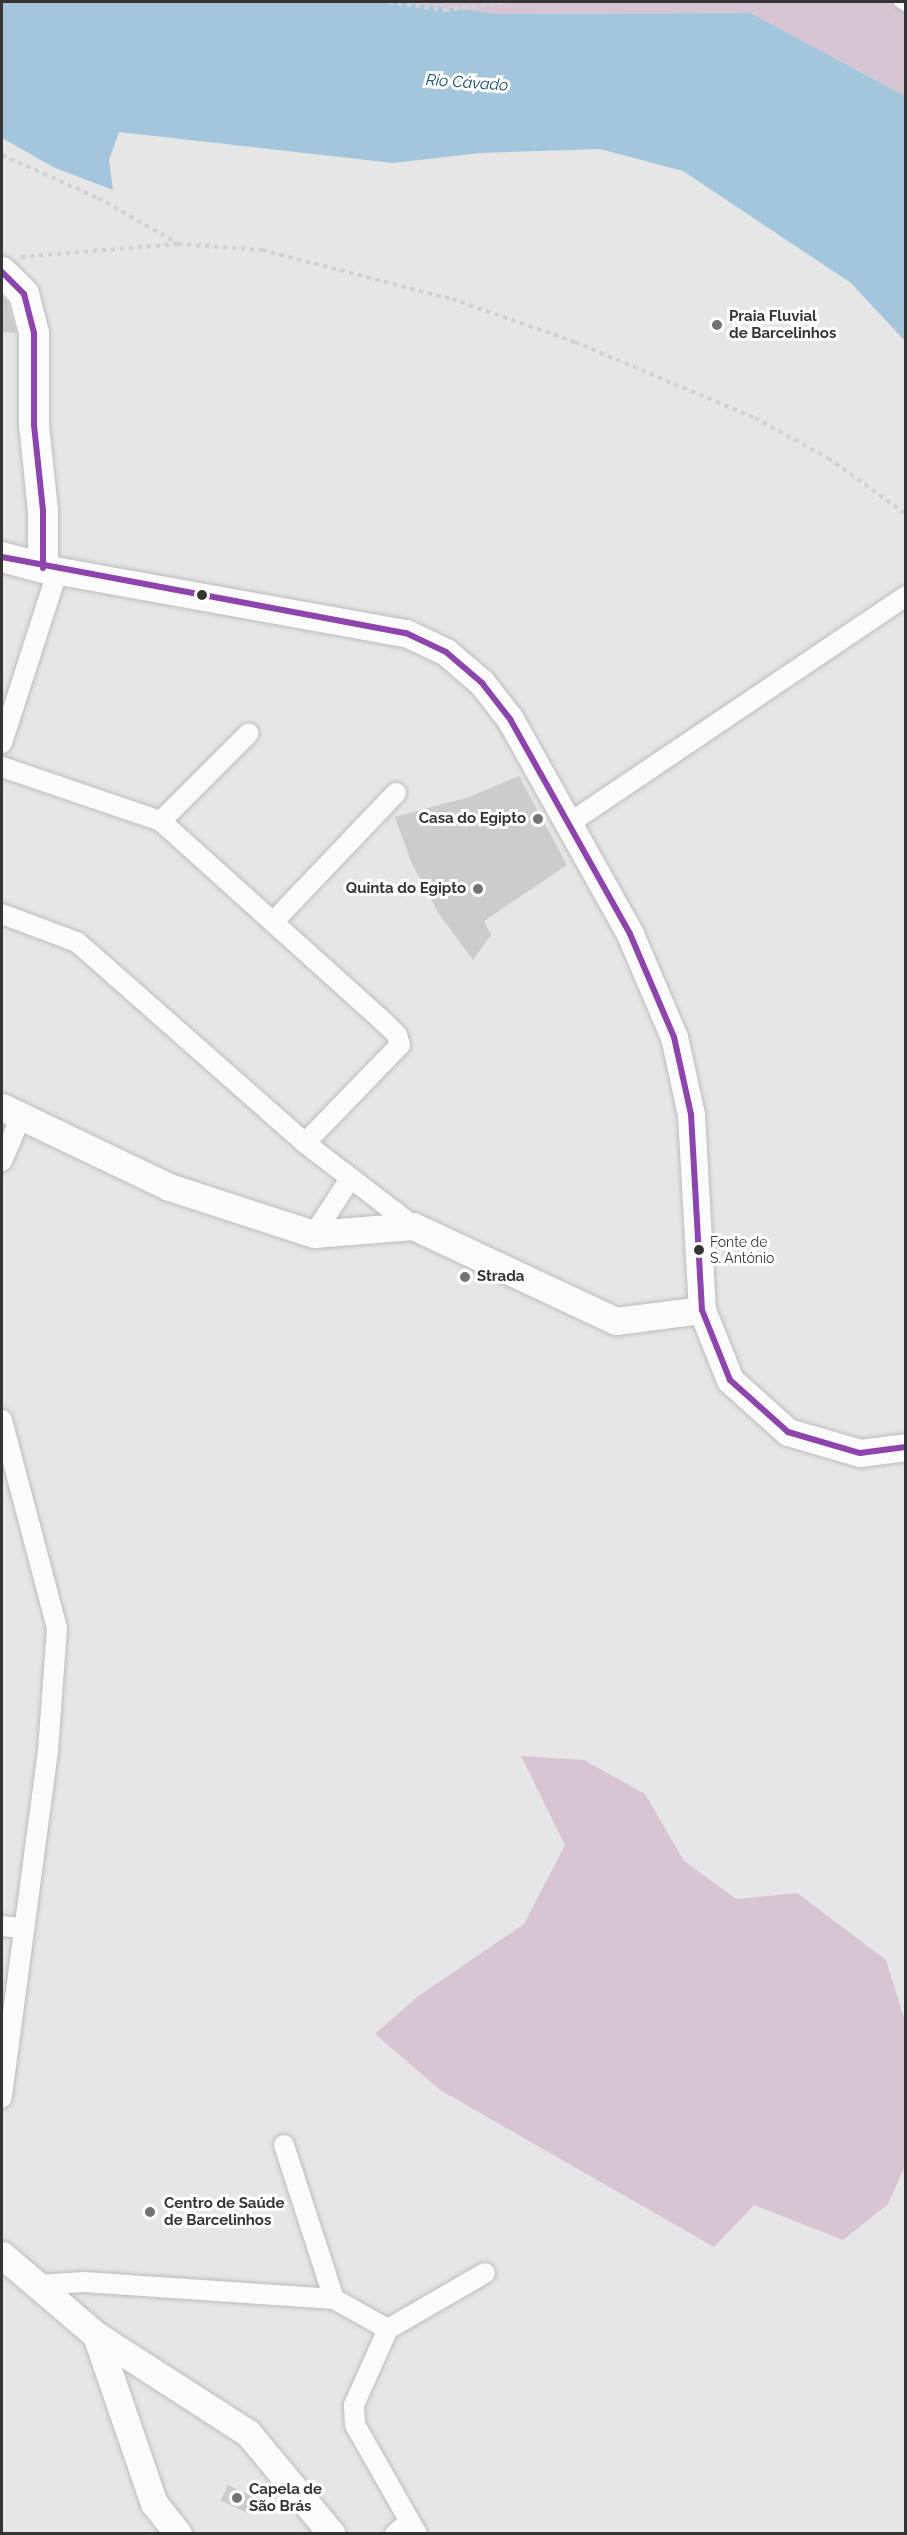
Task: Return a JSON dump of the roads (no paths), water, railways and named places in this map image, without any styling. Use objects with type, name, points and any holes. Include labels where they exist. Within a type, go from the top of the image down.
[{"type":"main road","points":[[6,267],[24,294],[34,333],[34,425],[51,569]]},
{"type":"main road","points":[[2,557],[51,569],[372,625],[406,633],[446,652],[482,683],[510,719],[630,934],[674,1037],[691,1114],[702,1310],[730,1380],[788,1432],[860,1453],[906,1447]]},
{"type":"main road","points":[[12,1110],[169,1187],[314,1234],[413,1226],[616,1321],[702,1310]]},
{"type":"main road","points":[[2,2255],[96,2335],[249,2433],[332,2534]]},
{"type":"main road","points":[[96,2335],[154,2503],[178,2534]]},
{"type":"street","points":[[2,743],[51,569]]},
{"type":"street","points":[[568,824],[906,596]]},
{"type":"street","points":[[161,821],[249,733]]},
{"type":"street","points":[[2,767],[161,821],[274,921],[397,1035],[400,1045],[305,1143]]},
{"type":"street","points":[[274,921],[396,794]]},
{"type":"street","points":[[2,914],[77,942],[305,1143],[413,1226]]},
{"type":"street","points":[[2,1161],[12,1110]]},
{"type":"street","points":[[314,1234],[350,1179]]},
{"type":"street","points":[[2,1420],[57,1628],[48,1751],[21,1929],[2,2098]]},
{"type":"street","points":[[2,1926],[21,1929]]},
{"type":"street","points":[[284,2145],[333,2299]]},
{"type":"street","points":[[407,2530],[355,2425],[354,2405],[360,2385],[388,2329],[485,2272]]},
{"type":"street","points":[[38,2286],[84,2282],[333,2299],[388,2329]]},
{"type":"lane","points":[[898,2],[906,6]]},
{"type":"water","name":"Rio Cávado","points":[[2,2],[402,2],[501,14],[751,13],[905,96],[905,341],[851,283],[683,171],[600,149],[480,153],[393,163],[119,132],[109,160],[113,190],[53,167],[2,138]]},
{"type":"place","name":"Praia Fluvial de Barcelinhos","points":[[717,325]]},
{"type":"place","name":"Casa do Egipto","points":[[538,819]]},
{"type":"place","name":"Quinta do Egipto","points":[[478,889]]},
{"type":"place","name":"Fonte de S. António","points":[[699,1250]]},
{"type":"place","name":"Strada","points":[[465,1277]]},
{"type":"place","name":"Centro de Saúde de Barcelinhos","points":[[150,2212]]},
{"type":"place","name":"Capela de São Brás","points":[[237,2498]]}]
